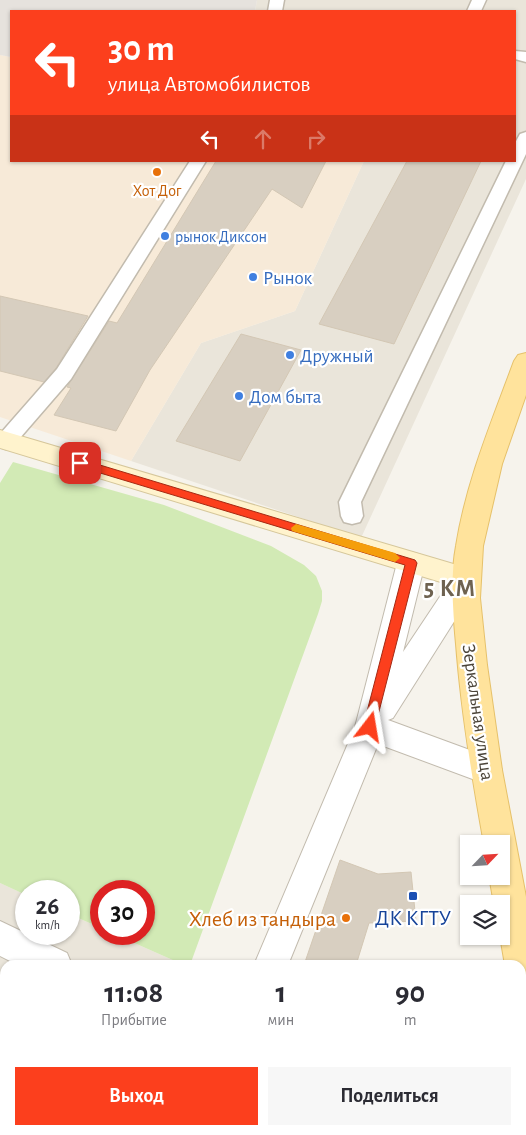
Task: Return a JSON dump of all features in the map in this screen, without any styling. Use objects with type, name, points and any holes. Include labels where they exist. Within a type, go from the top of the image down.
[{"type":"main road","name":"Зеркальная улица","points":[[498,835],[486,770],[472,666],[466,598],[467,579],[469,546],[489,464],[526,361]]},
{"type":"main road","points":[[507,885],[521,960]]},
{"type":"street","points":[[3,440],[467,579],[370,727]]},
{"type":"street","points":[[273,960],[370,727],[411,563]]},
{"type":"street","points":[[370,727],[486,770]]},
{"type":"street","points":[[0,938],[45,960]]},
{"type":"lane","points":[[516,158],[526,137]]},
{"type":"lane","points":[[3,440],[64,374],[197,162]]},
{"type":"lane","points":[[352,516],[350,502],[514,162]]},
{"type":"shaded area","points":[[0,0],[257,0],[255,10],[10,10],[10,57],[0,55]]},
{"type":"shaded area","points":[[257,0],[526,0],[526,179],[361,538],[131,461],[201,343],[295,311],[364,162],[516,162],[516,10],[255,10]]},
{"type":"shaded area","name":"рынок Диксон","points":[[0,55],[10,57],[10,162],[364,162],[295,311],[201,343],[131,461],[0,417]]},
{"type":"shaded area","points":[[0,883],[15,890],[15,945],[80,945],[80,919],[90,923],[90,945],[139,945],[173,960],[0,960]]},
{"type":"green space","points":[[13,462],[164,505],[271,546],[304,565],[316,576],[322,591],[322,601],[318,614],[192,960],[173,960],[139,945],[155,945],[155,880],[90,880],[90,923],[80,919],[80,880],[15,880],[15,890],[0,883],[0,483]]},
{"type":"building","points":[[215,162],[325,162],[302,208],[272,189],[150,370],[116,431],[54,415],[71,388],[67,387],[109,321],[117,323]]},
{"type":"building","points":[[406,162],[481,162],[394,344],[319,324]]},
{"type":"building","points":[[0,296],[88,316],[56,368],[44,382],[0,371]]},
{"type":"building","name":"Дом быта","points":[[241,334],[301,350],[240,461],[176,441]]},
{"type":"building","name":"Хлеб из тандыра","points":[[340,860],[378,874],[411,872],[416,921],[369,923],[358,960],[306,960]]},
{"type":"slow traffic","points":[[296,528],[395,558]]},
{"type":"place","name":"Хот Дог","points":[[157,172]]},
{"type":"place","name":"рынок Диксон","points":[[165,236]]},
{"type":"place","name":"Рынок","points":[[253,277]]},
{"type":"place","name":"Дружный","points":[[290,355]]},
{"type":"place","name":"Дом быта","points":[[239,396]]},
{"type":"place","name":"ДК КГТУ","points":[[413,896]]},
{"type":"place","name":"Хлеб из тандыра","points":[[346,918]]},
{"type":"district","name":"5 КМ","points":[[450,588]]},
{"type":"route","points":[[80,463],[411,563],[370,727]]}]
